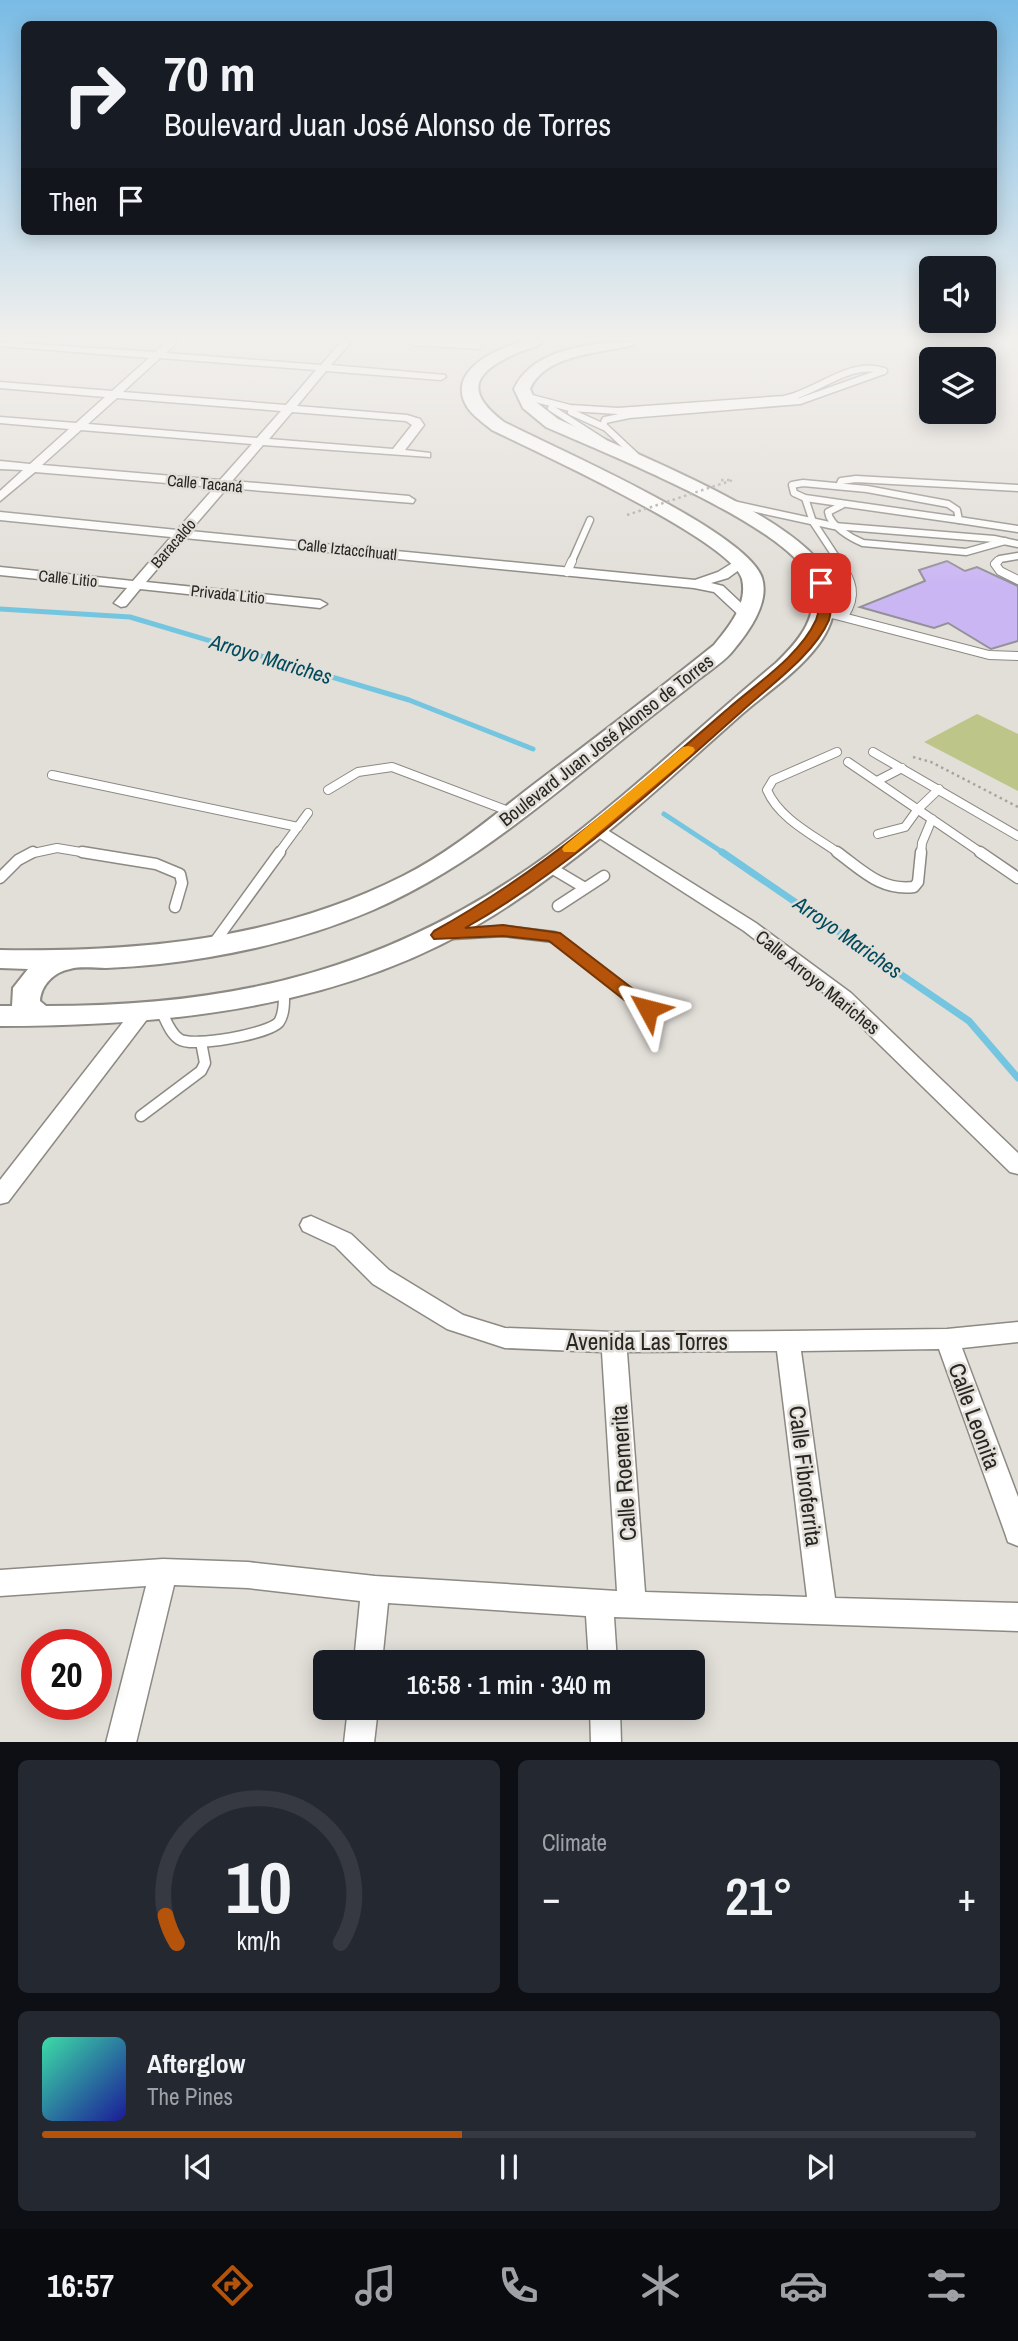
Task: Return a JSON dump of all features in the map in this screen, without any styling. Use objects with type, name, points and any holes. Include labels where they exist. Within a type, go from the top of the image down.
[{"type":"main road","name":"Boulevard Juan José Alonso de Torres","points":[[0,959],[133,959],[209,950],[287,932],[357,907],[438,866],[513,812],[722,650],[748,616],[754,601],[754,584],[742,561],[716,539],[691,524],[493,423]]},
{"type":"main road","points":[[0,1016],[151,1012],[244,999],[366,967],[439,935],[478,914],[548,866],[659,777],[800,652],[834,614],[821,583],[800,551],[777,533],[650,467],[556,423]]},
{"type":"main road","points":[[39,1016],[26,1004],[28,985],[46,969],[62,961]]},
{"type":"street","points":[[43,423],[426,455]]},
{"type":"street","points":[[0,497],[81,423]]},
{"type":"street","name":"Baracaldo","points":[[121,603],[274,423]]},
{"type":"street","points":[[397,452],[417,423]]},
{"type":"street","name":"Calle Tacaná","points":[[0,465],[410,500]]},
{"type":"street","name":"Calle Iztaccíhuatl","points":[[0,516],[694,584],[718,589],[748,616]]},
{"type":"street","name":"Calle Iztaccíhuatl","points":[[694,584],[723,575],[742,561]]},
{"type":"street","name":"Calle Litio","points":[[0,572],[136,585]]},
{"type":"street","name":"Privada Litio","points":[[136,585],[320,604]]},
{"type":"street","name":"Calle Arroyo Mariches","points":[[596,828],[750,927],[844,998],[1018,1166]]},
{"type":"street","points":[[0,1196],[151,1012]]},
{"type":"street","name":"Avenida Las Torres","points":[[311,1225],[344,1240],[381,1277],[455,1322],[480,1332],[529,1340],[614,1342],[947,1339],[1018,1332]]},
{"type":"street","name":"Calle Leonita","points":[[947,1339],[1018,1532]]},
{"type":"street","name":"Calle Fibroferrita","points":[[788,1341],[823,1611]]},
{"type":"street","name":"Calle Roemerita","points":[[614,1342],[632,1605]]},
{"type":"street","points":[[0,1583],[163,1572],[248,1575],[375,1589],[632,1605],[1018,1617]]},
{"type":"street","points":[[121,1742],[163,1572]]},
{"type":"street","points":[[369,1650],[375,1589]]},
{"type":"street","points":[[599,1602],[602,1650]]},
{"type":"street","points":[[359,1742],[362,1720]]},
{"type":"street","points":[[605,1720],[606,1742]]},
{"type":"lane","points":[[596,423],[604,427],[650,467]]},
{"type":"lane","points":[[839,486],[841,481],[856,479],[1018,488]]},
{"type":"lane","points":[[959,520],[957,510],[948,504],[839,486],[793,484],[794,493],[805,498],[1018,529]]},
{"type":"lane","points":[[805,498],[813,522],[850,578],[854,593],[852,604],[834,614]]},
{"type":"lane","points":[[723,504],[749,506],[834,526],[1006,540],[1018,544]]},
{"type":"lane","points":[[844,505],[828,512],[828,518],[852,539],[863,543],[975,552],[1006,540]]},
{"type":"lane","points":[[567,572],[590,520]]},
{"type":"lane","points":[[1018,556],[1000,559],[995,564],[1000,571],[1018,580]]},
{"type":"lane","points":[[834,614],[989,655],[1018,656]]},
{"type":"lane","points":[[837,752],[773,780],[766,790],[772,802],[783,813],[879,882],[897,889],[914,887],[918,882],[922,843],[932,819]]},
{"type":"lane","points":[[873,752],[1018,836]]},
{"type":"lane","points":[[848,762],[1018,878]]},
{"type":"lane","points":[[328,790],[358,769],[392,767],[513,812]]},
{"type":"lane","points":[[877,781],[902,768]]},
{"type":"lane","points":[[52,775],[298,827]]},
{"type":"lane","points":[[878,834],[900,831],[939,789]]},
{"type":"lane","points":[[209,950],[308,813]]},
{"type":"lane","points":[[0,878],[15,861],[28,852],[43,848],[156,864],[180,874],[182,883],[175,907]]},
{"type":"lane","points":[[548,866],[585,888]]},
{"type":"lane","points":[[558,906],[604,876]]},
{"type":"lane","points":[[439,935],[503,931],[554,937],[648,1009]]},
{"type":"lane","points":[[151,1012],[177,1038],[188,1043],[201,1042],[272,1027],[281,1022],[284,990]]},
{"type":"lane","points":[[141,1116],[201,1071],[205,1063],[201,1042]]},
{"type":"path","points":[[627,515],[733,480]]},
{"type":"path","points":[[909,755],[931,762],[1018,807]]},
{"type":"green space","points":[[977,714],[1018,734],[1018,791],[924,742]]},
{"type":"building","points":[[947,561],[965,571],[977,567],[1018,586],[1018,641],[991,649],[948,623],[934,628],[860,607],[925,581],[919,570]]},
{"type":"waterway","name":"Arroyo Mariches","points":[[0,609],[130,617],[409,700],[533,749]]},
{"type":"waterway","name":"Arroyo Mariches","points":[[664,814],[723,853]]},
{"type":"waterway","name":"Arroyo Mariches","points":[[723,853],[969,1021],[1018,1078]]},
{"type":"slow traffic","points":[[570,849],[688,750]]},
{"type":"route","points":[[648,1009],[554,937],[538,933],[503,931],[439,935],[478,914],[548,866],[659,777],[800,652],[823,619],[824,594],[821,583]]}]
